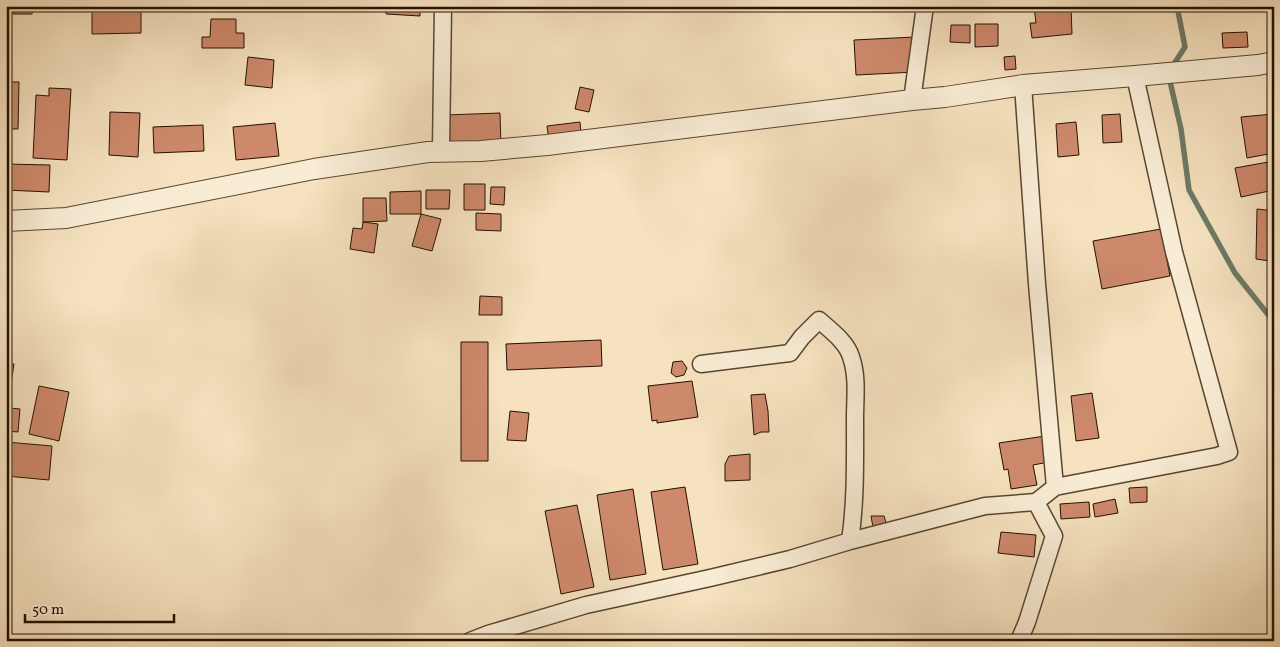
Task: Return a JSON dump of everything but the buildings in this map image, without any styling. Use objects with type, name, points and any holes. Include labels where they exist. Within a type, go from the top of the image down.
[{"type":"street","points":[[6,221],[66,218],[314,169],[441,149],[443,6]]},
{"type":"street","points":[[912,100],[925,6]]},
{"type":"street","points":[[428,152],[481,151],[547,145],[945,97],[1022,85],[1258,65],[1274,62]]},
{"type":"street","points":[[470,641],[586,605],[781,561],[985,506],[1036,502],[1055,487],[1217,456],[1229,452],[1174,252],[1135,76]]},
{"type":"street","points":[[1022,85],[1055,487]]},
{"type":"street","points":[[702,364],[790,353],[818,320],[842,342],[851,355],[856,377],[856,462],[850,541]]},
{"type":"street","points":[[1019,641],[1027,622],[1054,536],[1036,502]]},
{"type":"waterway","points":[[1172,67],[1185,47],[1177,6]]},
{"type":"waterway","points":[[1169,77],[1181,129],[1189,190],[1235,273],[1274,322]]}]
